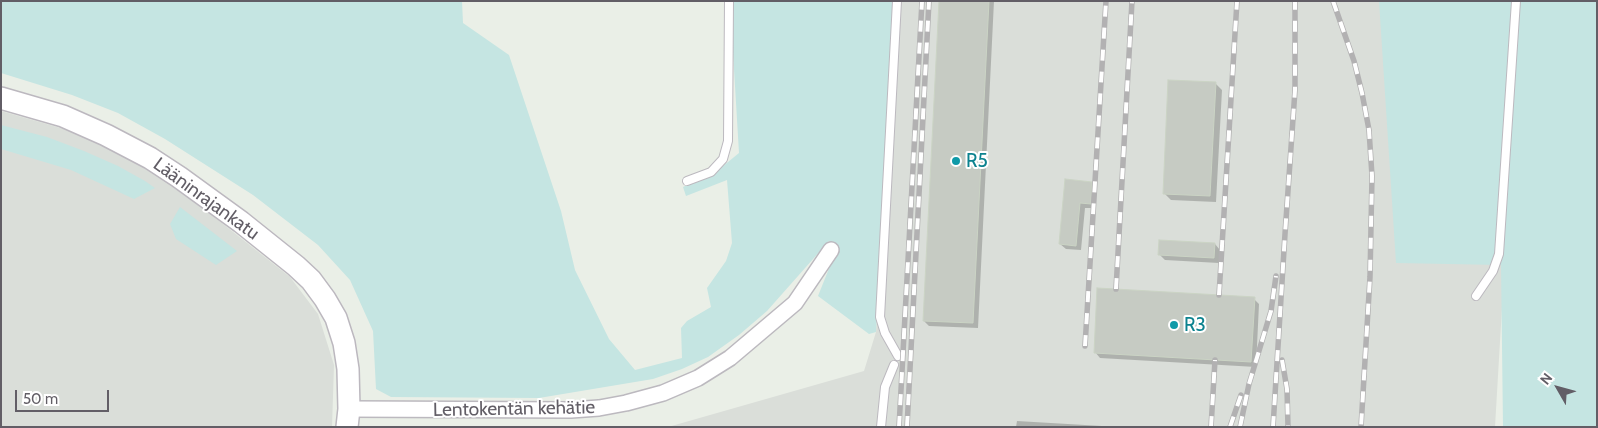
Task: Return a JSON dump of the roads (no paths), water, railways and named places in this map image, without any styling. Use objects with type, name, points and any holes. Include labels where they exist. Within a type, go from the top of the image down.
[{"type":"street","name":"Lääninrajankatu","points":[[1,98],[63,116],[106,134],[160,164],[241,222],[296,266],[311,280],[336,318],[344,343],[348,369],[348,418]]},
{"type":"street","name":"Lentokentän kehätie","points":[[348,418],[599,408],[663,393],[698,378],[730,358],[795,303],[831,250]]},
{"type":"lane","points":[[687,181],[710,172],[723,159],[728,140],[729,1]]},
{"type":"lane","points":[[897,1],[880,317],[885,333],[898,356]]},
{"type":"lane","points":[[1476,296],[1493,270],[1499,254],[1516,1]]},
{"type":"lane","points":[[881,427],[885,387],[894,365]]},
{"type":"railway","points":[[899,427],[922,1]]},
{"type":"railway","points":[[907,427],[929,1]]},
{"type":"railway","points":[[1085,346],[1106,1]]},
{"type":"railway","points":[[1116,289],[1132,1]]},
{"type":"railway","points":[[1219,295],[1237,1]]},
{"type":"railway","points":[[1273,427],[1295,90],[1295,1]]},
{"type":"railway","points":[[1333,1],[1354,61],[1369,130],[1372,176],[1370,277],[1361,427]]},
{"type":"railway","points":[[1240,427],[1249,384],[1271,311],[1276,276]]},
{"type":"railway","points":[[1211,427],[1215,360]]},
{"type":"railway","points":[[1282,360],[1287,389],[1288,427]]},
{"type":"railway","points":[[1230,427],[1241,395]]},
{"type":"place","name":"R5","points":[[956,161]]},
{"type":"place","name":"R3","points":[[1174,325]]}]
